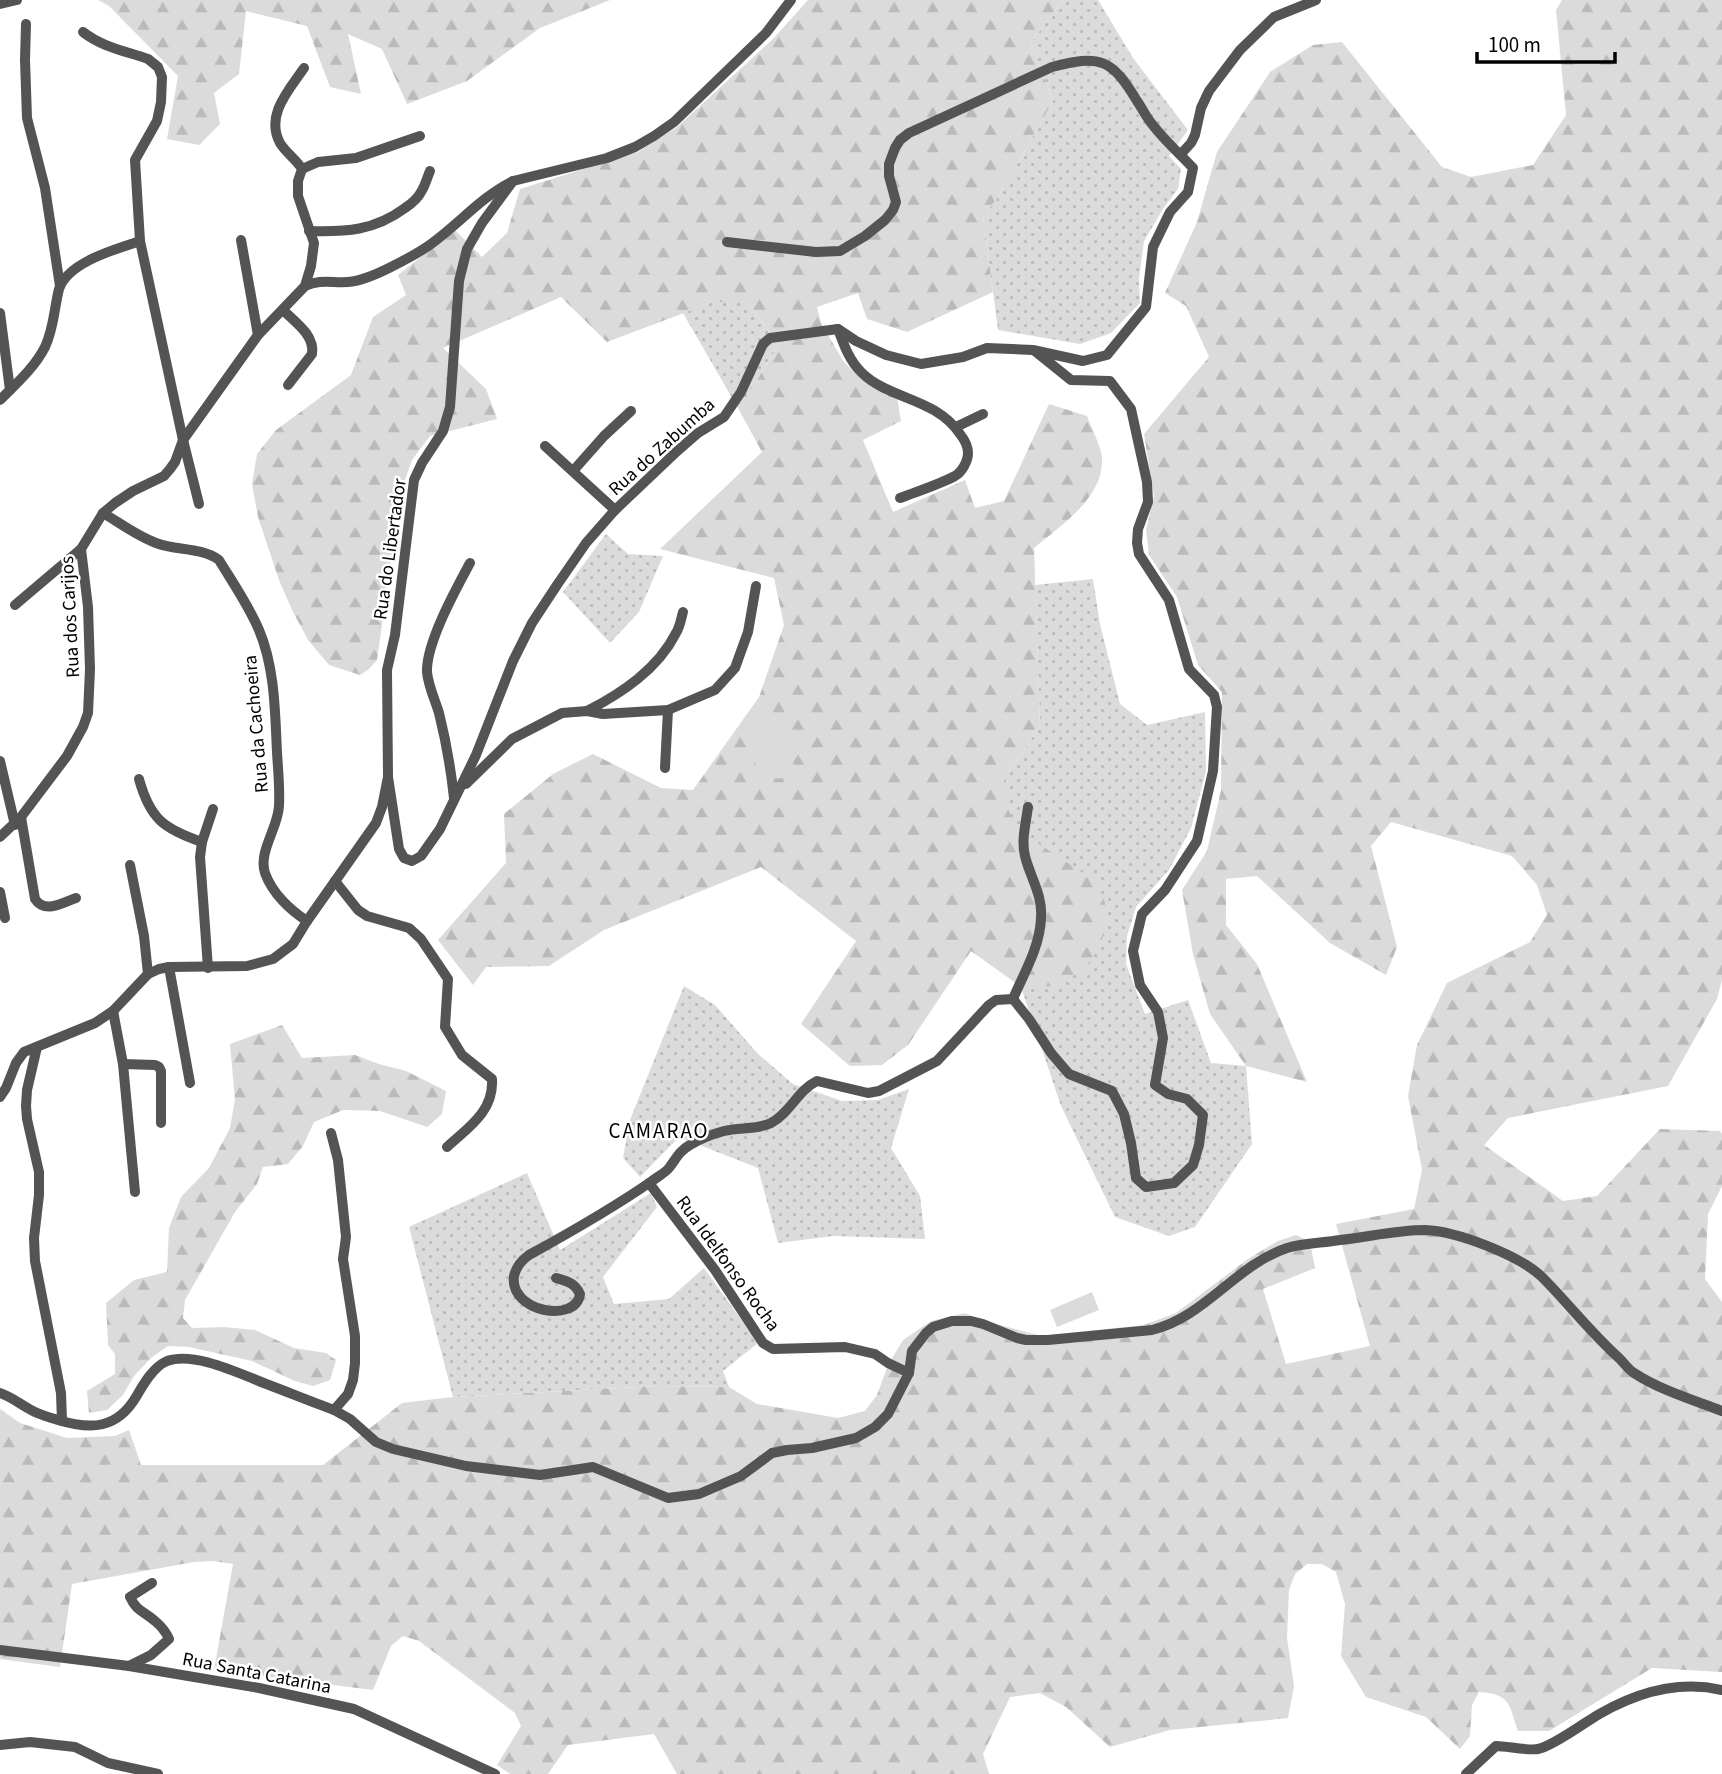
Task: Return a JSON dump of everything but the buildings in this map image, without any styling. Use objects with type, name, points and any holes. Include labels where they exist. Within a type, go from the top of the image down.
[{"type":"street","points":[[0,4],[17,0]]},
{"type":"street","points":[[305,286],[318,282],[361,280],[386,270],[431,245],[484,198],[513,181],[607,158],[654,136],[674,122],[766,33],[791,0]]},
{"type":"street","points":[[1181,154],[1195,135],[1201,108],[1209,91],[1240,50],[1274,17],[1316,0]]},
{"type":"street","points":[[0,400],[37,360],[44,348],[51,332],[60,286],[45,188],[27,118],[26,24]]},
{"type":"street","points":[[83,32],[94,41],[154,63],[161,72],[158,121],[135,160],[140,241],[199,504]]},
{"type":"street","points":[[727,242],[816,252],[840,251],[886,220],[893,210],[896,201],[888,176],[889,164],[900,140],[909,133],[1052,66],[1075,60],[1094,60],[1117,71],[1150,122],[1193,168],[1188,192],[1170,212],[1153,247],[1146,307],[1107,355],[1083,361],[1033,350],[987,348],[963,357],[921,364],[886,355],[838,329]]},
{"type":"street","points":[[302,169],[279,141],[275,116],[304,68]]},
{"type":"street","points":[[305,286],[312,266],[314,243],[298,196],[298,181],[302,169],[318,162],[356,158],[420,136]]},
{"type":"street","points":[[309,231],[340,232],[370,227],[393,217],[421,193],[430,172]]},
{"type":"street","name":"Rua do Libertador","points":[[388,777],[387,670],[404,566],[414,480],[443,431],[450,407],[459,281],[467,249],[482,223],[513,181]]},
{"type":"street","points":[[241,240],[258,335]]},
{"type":"street","points":[[60,286],[71,273],[94,256],[140,241]]},
{"type":"street","name":"Rua dos Carijos","points":[[0,837],[18,821],[67,756],[88,713],[88,607],[81,549],[103,513],[133,491],[164,476],[175,462],[183,440],[258,335],[305,286]]},
{"type":"street","points":[[283,310],[309,337],[313,348],[312,354],[288,385]]},
{"type":"street","points":[[0,313],[10,390]]},
{"type":"street","points":[[838,329],[850,360],[862,373],[881,386],[927,405],[956,427],[963,439],[968,457],[957,475],[900,498]]},
{"type":"street","name":"Rua do Zabumba","points":[[388,777],[399,849],[404,858],[412,861],[421,856],[440,829],[476,755],[513,661],[532,623],[586,543],[615,510],[674,453],[698,433],[724,417],[741,392],[763,344],[770,338],[838,329]]},
{"type":"street","points":[[1013,999],[1069,1074],[1112,1091],[1124,1114],[1136,1178],[1146,1187],[1174,1183],[1193,1165],[1203,1115],[1187,1099],[1168,1094],[1154,1085],[1163,1038],[1158,1012],[1140,985],[1133,951],[1142,914],[1165,890],[1197,841],[1213,771],[1217,707],[1214,695],[1189,669],[1169,600],[1139,554],[1138,529],[1148,502],[1147,482],[1131,409],[1110,381],[1071,380],[1033,350]]},
{"type":"street","points":[[573,471],[631,411]]},
{"type":"street","points":[[956,427],[983,414]]},
{"type":"street","points":[[545,446],[615,510]]},
{"type":"street","name":"Rua da Cachoeira","points":[[103,513],[155,543],[204,552],[219,560],[259,628],[273,686],[280,793],[279,814],[263,861],[265,873],[283,901],[296,914],[307,920]]},
{"type":"street","points":[[15,605],[81,549]]},
{"type":"street","points":[[456,794],[427,673],[436,634],[450,599],[470,563]]},
{"type":"street","points":[[456,794],[512,739],[562,713],[587,711],[603,714],[668,710],[715,690],[735,668],[748,632],[756,586]]},
{"type":"street","points":[[587,711],[620,692],[657,662],[677,632],[683,612]]},
{"type":"street","points":[[665,768],[668,710]]},
{"type":"street","points":[[0,761],[18,821],[35,900],[42,908],[76,898]]},
{"type":"street","points":[[0,1097],[24,1052],[95,1023],[113,1011],[148,974],[169,967],[247,966],[273,959],[293,944],[376,823],[388,777]]},
{"type":"street","points":[[139,779],[143,794],[158,819],[178,834],[202,842]]},
{"type":"street","points":[[1013,999],[1038,943],[1042,916],[1038,891],[1023,844],[1028,807]]},
{"type":"street","points":[[208,968],[200,857],[202,842],[214,809]]},
{"type":"street","points":[[130,865],[144,936],[148,974]]},
{"type":"street","points":[[335,881],[358,910],[367,916],[409,928],[421,939],[448,979],[445,1027],[462,1055],[492,1079],[493,1091],[487,1108],[447,1147]]},
{"type":"street","points":[[0,892],[5,918]]},
{"type":"street","points":[[169,967],[190,1083]]},
{"type":"street","points":[[556,1278],[575,1285],[580,1294],[578,1301],[558,1311],[536,1307],[522,1299],[514,1287],[515,1270],[525,1258],[649,1183],[668,1168],[678,1153],[690,1145],[724,1131],[774,1122],[801,1092],[817,1080],[868,1093],[879,1091],[937,1061],[996,1000],[1013,999]]},
{"type":"street","points":[[113,1011],[123,1064],[135,1192]]},
{"type":"street","points":[[37,1046],[26,1106],[39,1172],[35,1261],[61,1393],[62,1421]]},
{"type":"street","points":[[123,1064],[159,1067],[161,1123]]},
{"type":"street","points":[[331,1133],[338,1160],[346,1237],[342,1259],[355,1336],[353,1380],[348,1394],[334,1410]]},
{"type":"street","name":"Rua Idelfonso Rocha","points":[[649,1183],[715,1270],[763,1343],[773,1349],[845,1348],[875,1353],[909,1373]]},
{"type":"street","points":[[0,1393],[12,1397],[34,1412],[62,1421],[85,1426],[103,1425],[129,1409],[153,1372],[166,1362],[196,1360],[221,1366],[334,1410],[350,1419],[376,1441],[393,1449],[466,1466],[540,1475],[593,1467],[668,1498],[699,1494],[741,1476],[772,1453],[812,1448],[856,1438],[875,1427],[888,1414],[909,1373],[912,1351],[933,1327],[952,1321],[971,1321],[1026,1340],[1152,1330],[1179,1320],[1257,1262],[1288,1248],[1426,1230],[1453,1235],[1518,1259],[1541,1276],[1604,1345],[1633,1372],[1669,1391],[1722,1411]]},
{"type":"street","points":[[129,1667],[151,1655],[169,1639],[154,1620],[134,1607],[130,1597],[152,1583]]},
{"type":"street","name":"Rua Santa Catarina","points":[[0,1650],[259,1688],[354,1709],[495,1774]]},
{"type":"street","points":[[1466,1774],[1496,1746],[1539,1749],[1607,1709],[1644,1695],[1673,1686],[1722,1690]]},
{"type":"street","points":[[0,1745],[30,1742],[75,1747],[108,1763],[158,1774]]},
{"type":"green space","points":[[98,0],[610,0],[540,28],[467,81],[407,104],[382,49],[348,34],[361,94],[330,87],[307,26],[246,11],[239,74],[214,93],[220,124],[199,145],[167,139],[178,76],[109,6]]},
{"type":"green space","points":[[808,0],[1063,0],[1031,42],[1053,101],[999,196],[983,216],[993,292],[907,332],[867,319],[858,293],[817,307],[821,323],[844,362],[859,377],[897,397],[901,421],[863,440],[893,512],[965,480],[975,508],[1004,501],[1049,404],[1087,416],[1102,458],[1101,472],[1088,498],[1068,520],[1034,548],[1040,726],[1006,775],[1006,806],[1021,832],[1098,883],[1108,912],[1101,944],[1084,970],[1055,986],[1021,987],[971,951],[908,1045],[882,1065],[850,1066],[801,1024],[856,941],[761,867],[604,930],[549,966],[486,967],[473,985],[438,940],[506,863],[504,814],[553,774],[593,754],[661,788],[693,790],[759,697],[784,625],[774,578],[660,549],[762,452],[739,410],[779,344],[746,302],[713,302],[607,342],[561,297],[443,348],[486,389],[497,419],[430,436],[412,460],[401,491],[377,660],[360,675],[329,665],[308,640],[279,580],[258,517],[252,484],[257,454],[276,430],[351,375],[373,317],[406,295],[398,275],[455,230],[482,257],[507,233],[520,189],[638,152],[677,127],[773,39]]},
{"type":"green space","points":[[1063,0],[1098,0],[1133,58],[1188,130],[1169,156],[1181,169],[1178,189],[1144,241],[1139,279],[1140,303],[1111,333],[1080,344],[998,330],[983,216],[999,196],[1053,101],[1031,42]]},
{"type":"green space","points":[[1562,0],[1722,0],[1722,980],[1717,999],[1668,1086],[1508,1118],[1484,1145],[1563,1201],[1597,1196],[1660,1129],[1720,1131],[1722,1134],[1722,1186],[1708,1214],[1705,1279],[1722,1302],[1722,1672],[1652,1668],[1549,1731],[1518,1731],[1510,1708],[1503,1698],[1479,1692],[1472,1705],[1470,1736],[1460,1749],[1426,1717],[1366,1697],[1341,1656],[1345,1604],[1336,1572],[1322,1564],[1307,1564],[1295,1574],[1289,1590],[1287,1638],[1294,1686],[1288,1718],[1170,1730],[1110,1747],[1066,1707],[1040,1693],[1010,1697],[983,1754],[989,1774],[677,1774],[654,1734],[568,1745],[548,1774],[510,1774],[497,1765],[521,1726],[515,1713],[419,1641],[403,1636],[391,1646],[373,1690],[214,1670],[233,1564],[194,1562],[72,1584],[60,1667],[0,1659],[0,1409],[20,1423],[67,1438],[115,1436],[129,1430],[141,1465],[323,1465],[402,1403],[453,1397],[657,1386],[729,1387],[757,1404],[838,1418],[865,1411],[877,1395],[888,1365],[903,1340],[931,1321],[965,1313],[1041,1336],[1144,1325],[1176,1313],[1248,1259],[1278,1241],[1296,1235],[1310,1242],[1315,1268],[1263,1289],[1286,1364],[1370,1346],[1336,1224],[1414,1209],[1422,1170],[1408,1096],[1417,1045],[1447,983],[1530,942],[1547,915],[1537,885],[1512,856],[1391,822],[1371,846],[1397,947],[1386,975],[1330,943],[1257,876],[1226,879],[1226,925],[1257,964],[1307,1082],[1246,1066],[1210,1014],[1193,954],[1182,890],[1207,851],[1221,790],[1222,692],[1198,665],[1177,597],[1149,555],[1146,530],[1154,496],[1144,434],[1209,357],[1186,306],[1165,293],[1197,222],[1217,152],[1270,72],[1313,45],[1342,42],[1442,167],[1471,177],[1533,165],[1566,115],[1556,10]]},
{"type":"green space","points":[[713,302],[746,302],[779,344],[739,410],[683,313]]},
{"type":"green space","points":[[606,534],[628,554],[663,556],[639,612],[610,643],[563,592]]},
{"type":"green space","points":[[1093,579],[1100,624],[1120,704],[1147,725],[1205,712],[1206,771],[1191,828],[1169,870],[1136,907],[1127,936],[1126,964],[1145,1014],[1188,1000],[1211,1063],[1246,1066],[1252,1144],[1195,1227],[1169,1236],[1115,1217],[1061,1106],[1021,987],[1020,832],[1006,806],[1006,775],[1040,726],[1035,585]]},
{"type":"green space","points":[[791,715],[794,778],[756,779],[753,716]]},
{"type":"green space","points":[[684,986],[715,1005],[758,1054],[793,1084],[842,1101],[878,1100],[909,1089],[891,1148],[920,1196],[925,1239],[833,1236],[778,1243],[758,1168],[679,1137],[640,1177],[623,1158],[630,1120]]},
{"type":"green space","points":[[282,1025],[302,1058],[355,1055],[406,1071],[446,1091],[442,1114],[427,1127],[380,1111],[343,1110],[314,1122],[303,1146],[288,1164],[263,1167],[257,1184],[235,1212],[185,1300],[183,1318],[192,1328],[255,1330],[294,1348],[326,1353],[336,1360],[330,1380],[313,1386],[295,1381],[252,1361],[189,1347],[168,1346],[152,1357],[134,1376],[123,1395],[107,1410],[89,1413],[87,1391],[115,1374],[115,1354],[108,1345],[106,1303],[134,1280],[167,1272],[169,1228],[181,1197],[209,1168],[230,1128],[235,1100],[230,1044]]},
{"type":"green space","points":[[527,1173],[560,1250],[651,1193],[657,1207],[603,1277],[614,1304],[669,1299],[704,1268],[758,1343],[723,1371],[729,1387],[657,1386],[453,1397],[409,1227]]},
{"type":"green space","points":[[1092,1292],[1099,1310],[1057,1327],[1050,1310]]},
{"type":"district","name":"CAMARAO","points":[[659,1131]]}]
